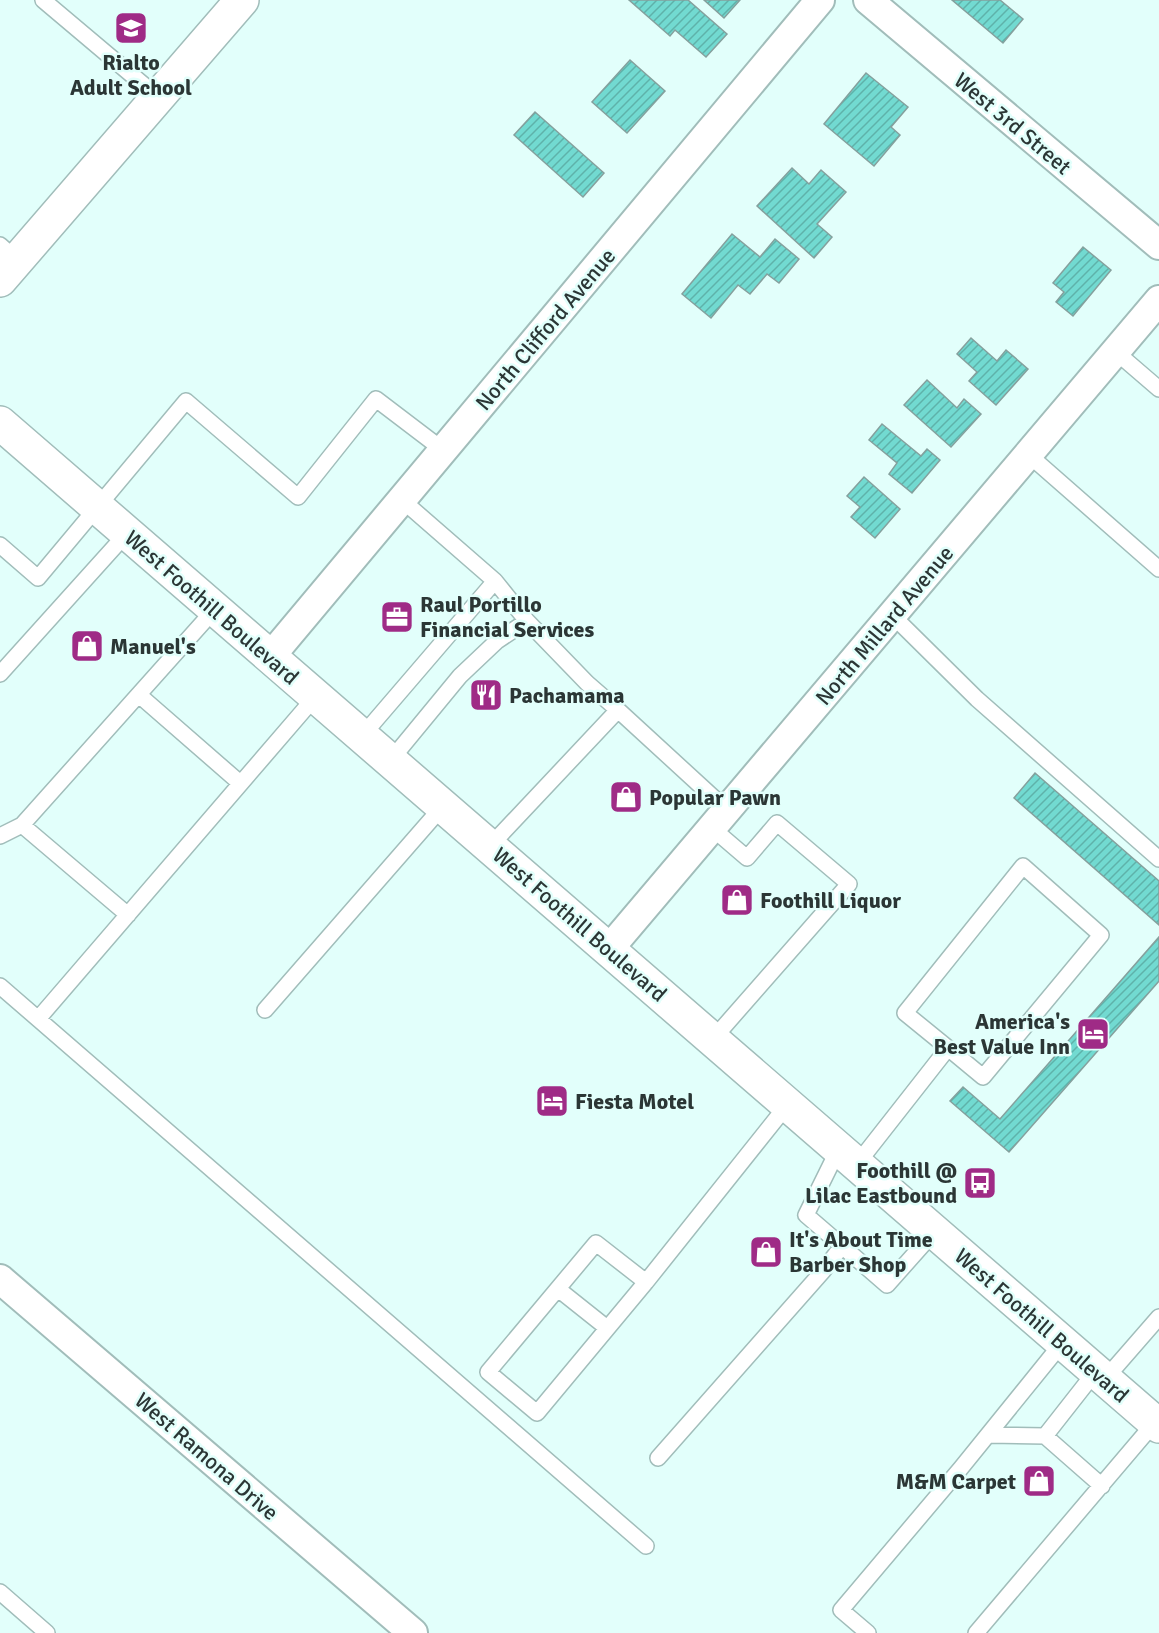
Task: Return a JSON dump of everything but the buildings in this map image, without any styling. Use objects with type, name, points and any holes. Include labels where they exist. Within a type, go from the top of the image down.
[{"type":"main road","points":[[6,261],[158,98],[242,0]]},
{"type":"main road","name":"West Foothill Boulevard","points":[[5,436],[97,507],[1157,1424]]},
{"type":"street","name":"North Clifford Avenue","points":[[270,657],[820,0]]},
{"type":"street","name":"West 3rd Street","points":[[868,0],[1159,245]]},
{"type":"street","name":"North Millard Avenue","points":[[609,949],[1159,300]]},
{"type":"street","name":"West Ramona Drive","points":[[0,1279],[413,1633]]},
{"type":"lane","points":[[43,0],[158,98]]},
{"type":"lane","points":[[1116,352],[1159,389]]},
{"type":"lane","points":[[0,545],[38,578],[186,401],[298,497],[376,399],[443,450]]},
{"type":"lane","points":[[1029,454],[1159,569]]},
{"type":"lane","points":[[402,500],[495,580],[527,621],[587,683],[618,710],[719,819],[747,858],[777,823],[849,884],[713,1039]]},
{"type":"lane","points":[[0,674],[43,623],[127,533]]},
{"type":"lane","points":[[362,736],[495,580]]},
{"type":"lane","points":[[0,836],[22,825],[215,609]]},
{"type":"lane","points":[[892,615],[977,699],[1159,859]]},
{"type":"lane","points":[[390,761],[460,676],[497,641],[527,621]]},
{"type":"lane","points":[[139,695],[240,783]]},
{"type":"lane","points":[[38,1019],[316,696]]},
{"type":"lane","points":[[490,846],[618,710]]},
{"type":"lane","points":[[265,1010],[443,806]]},
{"type":"lane","points":[[22,825],[128,915]]},
{"type":"lane","points":[[1023,866],[1101,935],[1073,965],[983,1077],[948,1048],[905,1013],[1023,866]]},
{"type":"lane","points":[[0,986],[646,1546]]},
{"type":"lane","points":[[935,1232],[887,1285],[806,1215],[848,1156],[948,1048]]},
{"type":"lane","points":[[646,1282],[596,1243],[488,1372],[537,1413],[646,1282],[788,1104]]},
{"type":"lane","points":[[658,1458],[823,1271],[842,1246]]},
{"type":"lane","points":[[558,1289],[607,1328]]},
{"type":"lane","points":[[1045,1436],[1100,1375],[1159,1317]]},
{"type":"lane","points":[[868,1633],[841,1610],[1063,1342]]},
{"type":"lane","points":[[976,1633],[1157,1424]]},
{"type":"lane","points":[[988,1435],[1045,1436],[1102,1486]]},
{"type":"lane","points":[[0,1592],[47,1633]]},
{"type":"place","name":"Rialto Adult School","points":[[131,28]]},
{"type":"place","name":"Raul Portillo Financial Services","points":[[397,617]]},
{"type":"place","name":"Manuel's","points":[[87,646]]},
{"type":"place","name":"Pachamama","points":[[486,695]]},
{"type":"place","name":"Popular Pawn","points":[[626,797]]},
{"type":"place","name":"Foothill Liquor","points":[[737,900]]},
{"type":"place","name":"America's Best Value Inn","points":[[1093,1034]]},
{"type":"place","name":"Fiesta Motel","points":[[552,1101]]},
{"type":"place","name":"Foothill @ Lilac Eastbound","points":[[980,1183]]},
{"type":"place","name":"It's About Time Barber Shop","points":[[766,1252]]},
{"type":"place","name":"M&M Carpet","points":[[1039,1481]]}]
